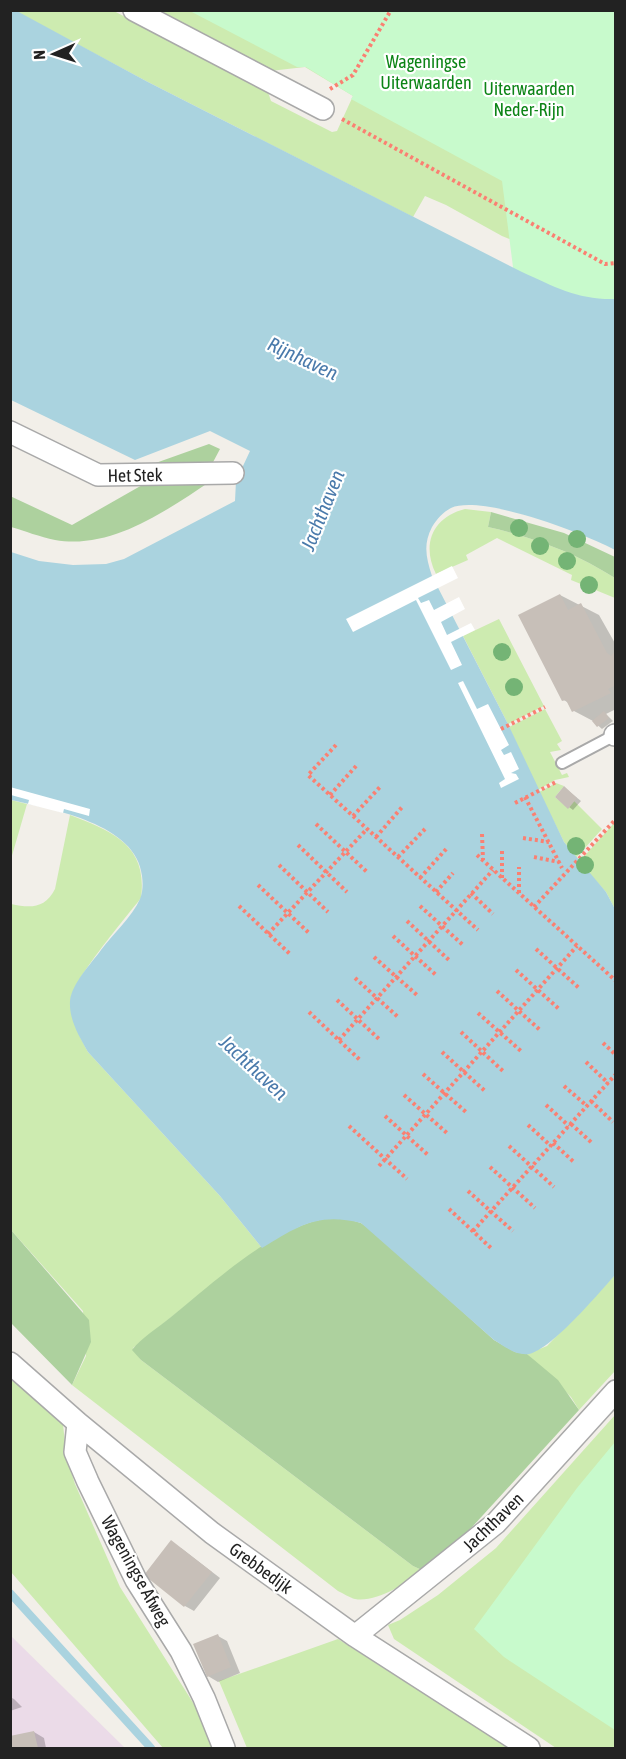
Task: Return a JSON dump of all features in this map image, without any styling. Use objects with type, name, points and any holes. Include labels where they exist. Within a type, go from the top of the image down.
[{"type":"street","points":[[134,10],[316,105]]},
{"type":"street","name":"Het Stek","points":[[10,432],[98,475],[233,473]]},
{"type":"street","name":"Grebbedijk","points":[[10,1363],[78,1423],[212,1533],[355,1636],[529,1749]]},
{"type":"street","name":"Jachthaven","points":[[355,1636],[496,1523],[615,1391]]},
{"type":"street","name":"Wageningse Afweg","points":[[78,1423],[75,1452],[88,1482],[136,1580],[181,1651],[204,1698],[224,1749]]},
{"type":"lane","points":[[562,763],[615,736]]},
{"type":"path","points":[[391,10],[353,75],[316,105],[605,264],[615,263]]},
{"type":"path","points":[[501,729],[544,707]]},
{"type":"path","points":[[336,744],[308,775],[478,930]]},
{"type":"path","points":[[330,795],[357,765]]},
{"type":"path","points":[[515,803],[556,782]]},
{"type":"path","points":[[353,816],[380,786]]},
{"type":"path","points":[[525,797],[562,868]]},
{"type":"path","points":[[376,837],[403,806]]},
{"type":"path","points":[[534,907],[615,819]]},
{"type":"path","points":[[316,824],[367,872]]},
{"type":"path","points":[[398,857],[425,828]]},
{"type":"path","points":[[268,934],[367,829]]},
{"type":"path","points":[[482,834],[483,860]]},
{"type":"path","points":[[523,837],[549,842]]},
{"type":"path","points":[[298,845],[347,892]]},
{"type":"path","points":[[420,878],[448,847]]},
{"type":"path","points":[[502,852],[502,878]]},
{"type":"path","points":[[477,855],[615,981]]},
{"type":"path","points":[[534,857],[559,862]]},
{"type":"path","points":[[279,865],[328,912]]},
{"type":"path","points":[[519,867],[519,893]]},
{"type":"path","points":[[339,1040],[493,870]]},
{"type":"path","points":[[436,892],[453,873]]},
{"type":"path","points":[[258,885],[309,933]]},
{"type":"path","points":[[471,894],[493,914]]},
{"type":"path","points":[[239,906],[290,954]]},
{"type":"path","points":[[420,906],[464,946]]},
{"type":"path","points":[[407,921],[450,961]]},
{"type":"path","points":[[393,936],[437,976]]},
{"type":"path","points":[[379,1166],[578,946]]},
{"type":"path","points":[[536,949],[580,988]]},
{"type":"path","points":[[374,957],[418,996]]},
{"type":"path","points":[[516,970],[560,1010]]},
{"type":"path","points":[[355,978],[399,1018]]},
{"type":"path","points":[[497,991],[541,1031]]},
{"type":"path","points":[[337,1000],[379,1039]]},
{"type":"path","points":[[309,1012],[360,1060]]},
{"type":"path","points":[[478,1013],[522,1052]]},
{"type":"path","points":[[460,1032],[504,1072]]},
{"type":"path","points":[[603,1043],[615,1055]]},
{"type":"path","points":[[442,1052],[486,1092]]},
{"type":"path","points":[[586,1062],[615,1087]]},
{"type":"path","points":[[423,1074],[467,1113]]},
{"type":"path","points":[[474,1232],[615,1074]]},
{"type":"path","points":[[564,1086],[587,1106]]},
{"type":"path","points":[[404,1095],[448,1134]]},
{"type":"path","points":[[591,1101],[613,1122]]},
{"type":"path","points":[[546,1106],[592,1143]]},
{"type":"path","points":[[385,1116],[428,1155]]},
{"type":"path","points":[[528,1125],[575,1163]]},
{"type":"path","points":[[349,1126],[407,1179]]},
{"type":"path","points":[[509,1146],[554,1187]]},
{"type":"path","points":[[490,1167],[535,1208]]},
{"type":"path","points":[[468,1191],[513,1231]]},
{"type":"path","points":[[449,1209],[491,1248]]},
{"type":"shaded area","points":[[11,1636],[125,1748],[11,1748]]},
{"type":"green space","name":"Uiterwaarden Neder-Rijn","points":[[15,11],[114,11],[247,82],[267,89],[271,101],[332,132],[337,131],[353,96],[305,67],[270,71],[153,11],[615,11],[586,269],[502,236],[425,196],[413,217],[146,81]]},
{"type":"green space","name":"Uiterwaarden Neder-Rijn","points":[[190,11],[615,11],[615,482],[515,336],[513,267],[502,181],[351,99],[353,96],[306,67],[297,67]]},
{"type":"green space","points":[[209,444],[220,449],[211,466],[150,465]]},
{"type":"green space","points":[[151,480],[211,481],[138,525],[97,539],[76,542],[55,540],[11,527],[10,496],[72,525]]},
{"type":"green space","points":[[465,509],[491,512],[488,527],[554,547],[600,569],[615,578],[615,598],[571,580],[572,575],[497,538],[466,555],[468,560],[436,574],[430,552],[433,533],[445,518]]},
{"type":"green space","points":[[491,512],[564,533],[615,557],[615,578],[554,547],[488,527]]},
{"type":"green space","points":[[499,619],[544,706],[508,724],[463,636]]},
{"type":"green space","points":[[545,709],[562,741],[557,744],[561,750],[550,752],[562,775],[567,773],[569,777],[555,780],[538,790],[509,727]]},
{"type":"green space","points":[[556,783],[564,786],[555,797],[568,808],[574,801],[602,829],[576,858],[564,842],[539,792]]},
{"type":"green space","points":[[11,800],[27,804],[11,859]]},
{"type":"green space","points":[[70,815],[100,827],[124,843],[133,853],[139,865],[142,880],[141,898],[89,965],[73,991],[71,1007],[79,1034],[88,1052],[220,1196],[262,1248],[226,1273],[133,1348],[141,1360],[413,1566],[424,1571],[382,1595],[355,1599],[338,1591],[72,1385],[86,1356],[83,1311],[11,1230],[11,904],[36,906],[51,896],[55,889]]},
{"type":"green space","points":[[615,822],[615,909],[606,892],[579,862]]},
{"type":"green space","points":[[341,1217],[361,1223],[374,1232],[494,1340],[515,1352],[527,1354],[558,1380],[579,1410],[452,1549],[424,1571],[413,1566],[141,1360],[132,1350],[145,1337],[250,1254],[295,1228],[318,1220]]},
{"type":"green space","points":[[11,1230],[89,1320],[91,1342],[72,1385],[11,1323]]},
{"type":"green space","points":[[615,1275],[615,1371],[579,1410],[571,1397],[527,1354],[547,1346]]},
{"type":"green space","points":[[10,1375],[63,1425],[67,1459],[75,1484],[120,1587],[197,1709],[213,1748],[163,1748],[11,1572]]},
{"type":"green space","points":[[615,1415],[615,1748],[556,1748],[394,1639],[388,1625],[400,1620],[438,1595],[496,1548]]},
{"type":"green space","points":[[615,1442],[615,1730],[504,1657],[474,1629],[577,1488]]},
{"type":"green space","points":[[338,1639],[509,1748],[247,1748],[219,1681]]},
{"type":"water","name":"Rijnhaven","points":[[15,10],[146,81],[522,272],[578,295],[615,299],[615,550],[582,535],[534,518],[486,506],[466,505],[451,508],[440,516],[429,533],[426,545],[432,576],[508,724],[564,842],[606,892],[615,909],[615,1275],[562,1332],[539,1350],[529,1354],[515,1352],[494,1340],[361,1223],[346,1220],[320,1220],[287,1233],[262,1248],[220,1196],[88,1052],[75,1028],[70,1008],[74,987],[137,906],[142,893],[142,876],[137,858],[125,843],[109,831],[69,814],[11,800],[11,552],[39,561],[73,565],[106,564],[124,559],[235,501],[236,481],[250,451],[210,431],[135,460],[11,400],[10,11]]},
{"type":"pier","points":[[452,566],[458,578],[418,598],[421,603],[429,600],[434,610],[459,597],[465,609],[441,622],[447,635],[471,623],[475,630],[451,642],[462,665],[451,670],[416,600],[353,632],[346,619]]},
{"type":"pier","points":[[463,681],[477,709],[488,704],[509,745],[501,750],[504,755],[511,752],[519,769],[511,773],[516,774],[519,779],[501,788],[499,783],[505,779],[458,683]]},
{"type":"pier","points":[[10,787],[90,809],[89,816],[64,809],[63,813],[28,804],[29,800],[11,795]]},
{"type":"building","points":[[560,594],[568,610],[581,603],[607,653],[611,656],[616,650],[616,685],[608,689],[611,693],[572,712],[566,700],[562,701],[518,615]]},
{"type":"building","points":[[604,711],[609,718],[597,727],[592,721]]},
{"type":"building","points":[[564,786],[577,798],[568,809],[555,797]]},
{"type":"building","points":[[171,1540],[212,1572],[184,1607],[144,1575]]},
{"type":"building","points":[[218,1634],[231,1667],[207,1677],[193,1644]]},
{"type":"building","points":[[34,1731],[38,1748],[10,1748],[10,1736]]},
{"type":"waterway","points":[[10,1593],[151,1748]]},
{"type":"park label","name":"Wageningse Uiterwaarden","points":[[426,71]]}]
